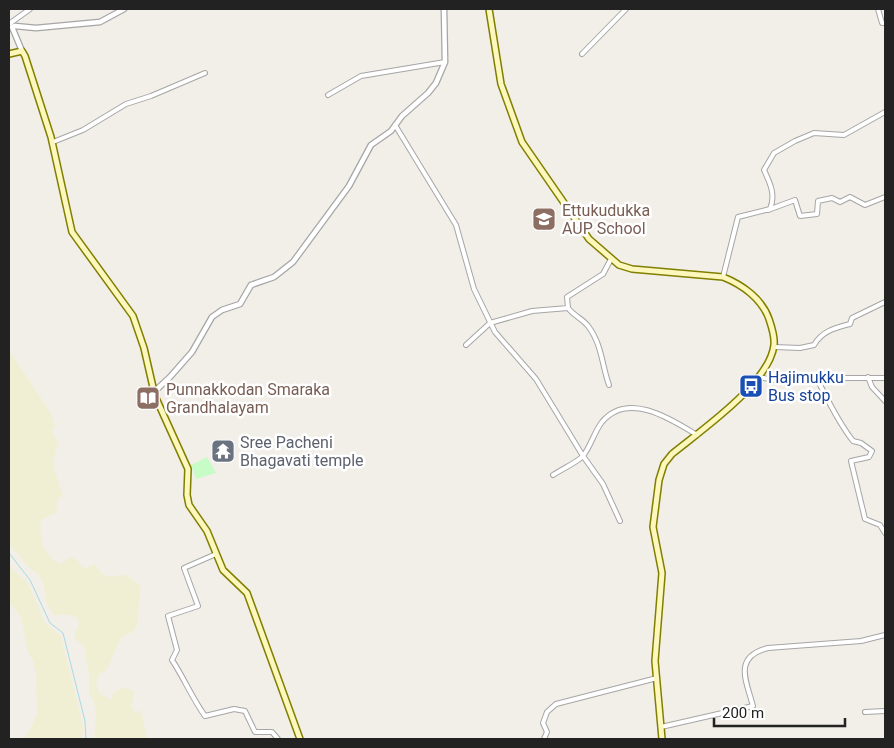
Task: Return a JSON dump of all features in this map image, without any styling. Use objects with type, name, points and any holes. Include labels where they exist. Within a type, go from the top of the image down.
[{"type":"main road","points":[[489,9],[501,84],[522,142],[589,238],[619,265],[632,269],[723,276],[735,281],[758,300],[770,323],[774,347],[771,358],[736,401],[672,454],[664,464],[655,495],[654,534],[662,573],[656,639],[662,739]]},
{"type":"main road","points":[[9,54],[22,51],[38,90],[53,142],[72,232],[133,316],[160,409],[188,469],[187,495],[189,505],[207,531],[223,570],[248,593],[300,739]]},
{"type":"street","points":[[10,25],[30,9]]},
{"type":"street","points":[[10,25],[36,28],[100,22],[124,9]]},
{"type":"street","points":[[154,390],[170,377],[192,352],[212,317],[222,310],[237,306],[245,299],[251,286],[274,277],[293,262],[349,186],[371,145],[391,131],[402,116],[428,94],[441,73],[445,62],[444,9]]},
{"type":"street","points":[[582,54],[626,9]]},
{"type":"street","points":[[878,9],[882,23],[885,23]]},
{"type":"street","points":[[10,25],[22,51]]},
{"type":"street","points":[[328,95],[360,76],[445,62]]},
{"type":"street","points":[[53,142],[82,130],[126,104],[151,96],[205,73]]},
{"type":"street","points":[[762,212],[770,209],[772,204],[772,190],[764,170],[774,153],[814,133],[844,135],[885,112]]},
{"type":"street","points":[[395,125],[456,225],[474,289],[495,332],[536,379],[583,456],[604,484],[620,521]]},
{"type":"street","points":[[723,276],[738,217],[762,212],[795,200],[800,216],[817,214],[818,201],[832,198],[840,202],[850,197],[865,205],[885,197]]},
{"type":"street","points":[[609,385],[595,336],[587,324],[574,316],[568,308],[567,297],[603,274],[611,259]]},
{"type":"street","points":[[774,347],[800,348],[814,345],[819,336],[831,329],[850,324],[852,318],[885,302]]},
{"type":"street","points":[[466,345],[490,323],[532,311],[568,308]]},
{"type":"street","points":[[757,377],[775,380],[796,378],[818,380],[831,378],[885,378]]},
{"type":"street","points":[[868,377],[872,387],[885,400]]},
{"type":"street","points":[[818,380],[832,412],[838,417],[841,426],[853,441],[861,443],[872,451],[869,457],[851,461],[865,519],[880,525],[885,533]]},
{"type":"street","points":[[554,475],[583,456],[603,421],[621,409],[641,408],[671,419],[696,435]]},
{"type":"street","points":[[216,554],[184,568],[198,606],[168,616],[177,650],[172,660],[189,687],[195,702],[205,716],[234,709],[245,711],[255,732],[272,732],[278,739]]},
{"type":"street","points":[[661,727],[753,706],[743,669],[746,661],[754,652],[768,648],[861,641],[885,635]]},
{"type":"street","points":[[544,739],[547,732],[542,723],[547,712],[556,704],[657,678]]},
{"type":"street","points":[[865,712],[885,710]]},
{"type":"shaded area","points":[[9,350],[50,412],[55,426],[52,431],[58,444],[53,460],[54,469],[63,496],[58,498],[56,513],[42,519],[40,525],[43,546],[53,560],[60,564],[70,557],[77,560],[82,567],[87,568],[95,564],[101,573],[109,577],[126,575],[141,586],[137,625],[133,632],[125,635],[119,641],[110,663],[105,671],[99,674],[96,683],[98,692],[111,700],[114,692],[120,689],[125,687],[132,690],[134,693],[131,707],[135,713],[139,710],[142,715],[147,739],[94,739],[96,714],[94,701],[89,693],[89,674],[84,646],[75,639],[75,633],[79,624],[77,618],[69,615],[54,615],[46,602],[44,586],[39,575],[29,567],[9,544]]},
{"type":"shaded area","points":[[9,564],[17,574],[27,581],[45,623],[61,636],[83,726],[82,739],[22,739],[28,734],[37,714],[36,672],[28,652],[21,618],[9,601]]},
{"type":"green space","points":[[207,457],[216,473],[196,479],[191,465]]},
{"type":"waterway","points":[[9,553],[30,580],[50,623],[63,633],[85,721],[86,739]]},
{"type":"place","name":"Ettukudukka AUP School","points":[[544,219]]},
{"type":"place","name":"Hajimukku Bus stop","points":[[751,386]]},
{"type":"place","name":"Punnakkodan Smaraka Grandhalayam","points":[[148,398]]},
{"type":"place","name":"Sree Pacheni Bhagavati temple","points":[[223,451]]}]
